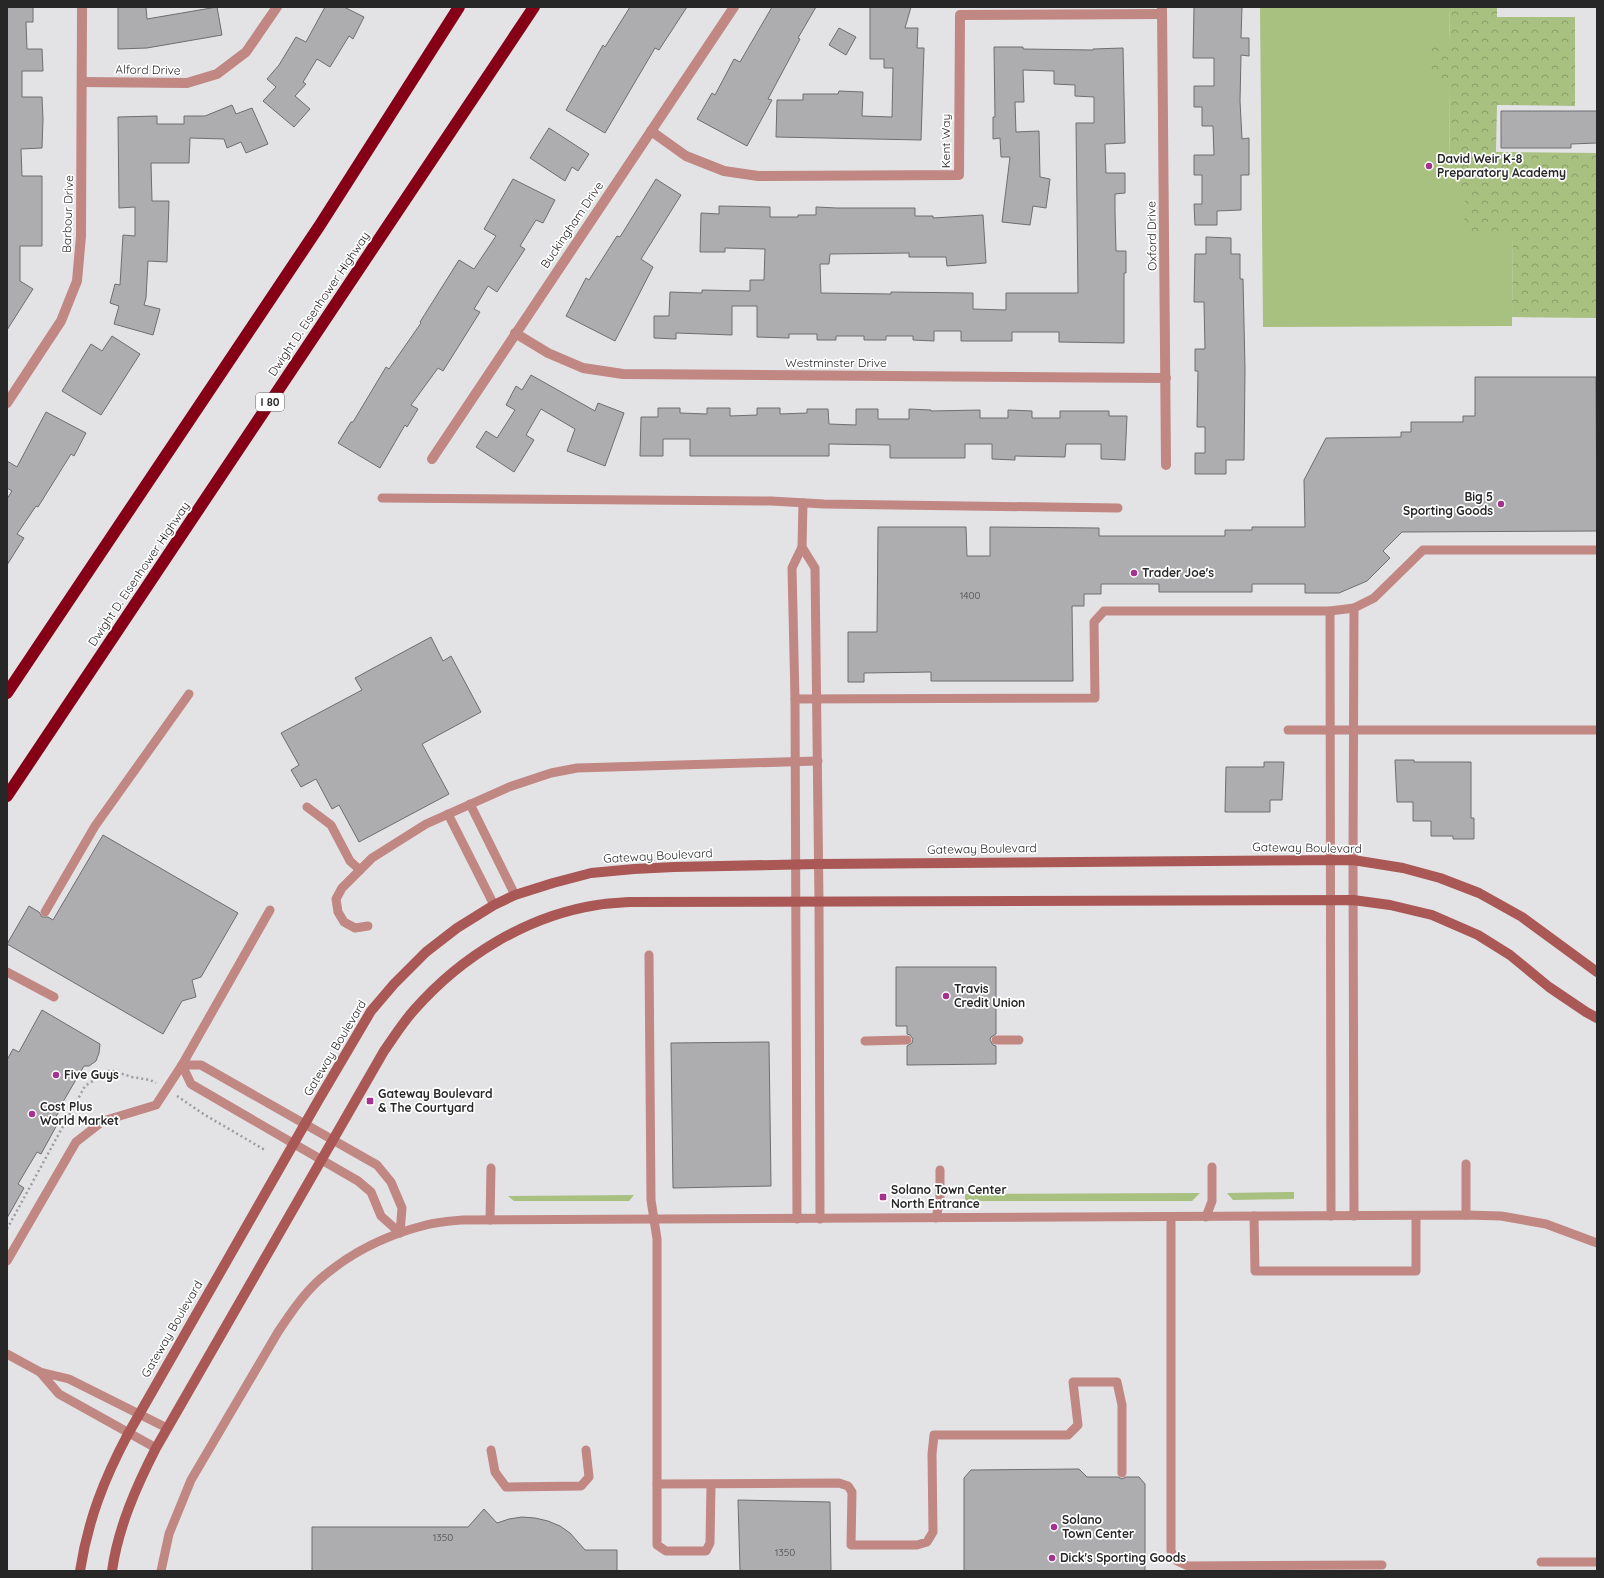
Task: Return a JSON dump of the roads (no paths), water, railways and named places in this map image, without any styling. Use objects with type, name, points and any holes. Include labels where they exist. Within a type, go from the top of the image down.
[{"type":"highway","points":[[7,693],[320,225],[459,7]]},
{"type":"highway","name":"Dwight D. Eisenhower Highway","points":[[7,796],[534,7]]},
{"type":"street","name":"Barbour Drive","points":[[7,403],[61,321],[77,281],[82,236],[82,7]]},
{"type":"street","name":"Alford Drive","points":[[82,82],[187,83],[217,74],[246,52],[277,7]]},
{"type":"street","name":"Buckingham Drive","points":[[432,458],[734,7]]},
{"type":"street","name":"Kent Way","points":[[651,131],[686,156],[724,171],[758,176],[959,175],[960,14],[1162,11]]},
{"type":"street","name":"Oxford Drive","points":[[1162,11],[1166,465]]},
{"type":"street","name":"Westminster Drive","points":[[515,333],[548,353],[583,368],[623,374],[1166,378]]},
{"type":"street","name":"Gateway Boulevard","points":[[80,1571],[83,1553],[97,1500],[113,1461],[138,1414],[371,1012],[394,984],[426,952],[457,928],[494,905],[515,895],[553,883],[591,874],[674,867],[818,864],[1352,860],[1418,872],[1440,878],[1479,893],[1522,917],[1597,972]]},
{"type":"street","points":[[112,1571],[125,1516],[141,1477],[156,1448],[384,1051],[414,1010],[447,976],[487,947],[527,926],[563,913],[597,905],[630,902],[1353,900],[1390,905],[1432,915],[1478,935],[1510,954],[1549,987],[1597,1018]]},
{"type":"lane","points":[[382,498],[771,500],[803,503],[1118,508]]},
{"type":"lane","points":[[797,1219],[796,761],[792,568],[802,547],[803,503]]},
{"type":"lane","points":[[802,547],[815,568],[818,761],[820,1219]]},
{"type":"lane","points":[[795,699],[1095,698],[1094,622],[1104,611],[1330,611],[1354,608],[1374,598],[1423,550],[1597,550]]},
{"type":"lane","points":[[1354,608],[1352,860],[1354,1216]]},
{"type":"lane","points":[[1330,611],[1331,1216]]},
{"type":"lane","points":[[45,912],[95,826],[189,694]]},
{"type":"lane","points":[[1288,730],[1597,730]]},
{"type":"lane","points":[[368,926],[355,928],[344,922],[338,912],[336,899],[342,888],[372,858],[426,824],[509,786],[551,773],[577,768],[818,761]]},
{"type":"lane","points":[[470,804],[515,895]]},
{"type":"lane","points":[[307,806],[331,825],[350,861],[360,870]]},
{"type":"lane","points":[[448,814],[494,905]]},
{"type":"lane","points":[[7,1261],[76,1142],[104,1121],[156,1105],[182,1065],[270,910]]},
{"type":"lane","points":[[649,955],[651,1200],[657,1239],[657,1545],[666,1551],[706,1551],[710,1543],[710,1484]]},
{"type":"lane","points":[[7,972],[54,997]]},
{"type":"lane","points":[[864,1040],[907,1040]]},
{"type":"lane","points":[[996,1040],[1019,1040]]},
{"type":"lane","points":[[182,1065],[201,1065],[377,1165],[391,1182],[402,1208],[400,1233]]},
{"type":"lane","points":[[182,1065],[191,1084],[358,1181],[371,1192],[381,1216],[400,1233]]},
{"type":"lane","points":[[1466,1164],[1466,1215]]},
{"type":"lane","points":[[1206,1217],[1212,1201],[1212,1167]]},
{"type":"lane","points":[[490,1220],[491,1168]]},
{"type":"lane","points":[[936,1218],[940,1199],[940,1170]]},
{"type":"lane","points":[[161,1571],[170,1534],[190,1480],[278,1332],[293,1310],[318,1282],[347,1259],[380,1239],[427,1224],[462,1220],[1466,1215],[1501,1216],[1546,1224],[1597,1243]]},
{"type":"lane","points":[[1254,1216],[1255,1271],[1416,1271],[1416,1216]]},
{"type":"lane","points":[[1171,1217],[1172,1551],[1177,1561],[1188,1566],[1382,1565]]},
{"type":"lane","points":[[7,1354],[40,1372],[69,1379],[167,1428]]},
{"type":"lane","points":[[40,1372],[59,1394],[128,1434],[156,1448]]},
{"type":"lane","points":[[657,1484],[839,1483],[848,1486],[852,1492],[851,1545],[917,1545],[928,1542],[933,1532],[932,1454],[934,1435],[1068,1435],[1078,1425],[1073,1382],[1117,1382],[1122,1405],[1122,1473]]},
{"type":"lane","points":[[491,1450],[496,1472],[506,1487],[581,1486],[589,1477],[586,1450]]},
{"type":"lane","points":[[1541,1562],[1597,1562]]},
{"type":"place","name":"David Weir K-8 Preparatory Academy","points":[[1429,166]]},
{"type":"place","name":"Big 5 Sporting Goods","points":[[1501,504]]},
{"type":"place","name":"Trader Joe's","points":[[1134,573]]},
{"type":"place","name":"Travis Credit Union","points":[[946,996]]},
{"type":"place","name":"Five Guys","points":[[56,1075]]},
{"type":"place","name":"Gateway Boulevard & The Courtyard","points":[[370,1101]]},
{"type":"place","name":"Cost Plus World Market","points":[[32,1114]]},
{"type":"place","name":"Solano Town Center North Entrance","points":[[883,1197]]},
{"type":"place","name":"Solano Town Center","points":[[1054,1527]]},
{"type":"place","name":"Dick's Sporting Goods","points":[[1052,1558]]}]
